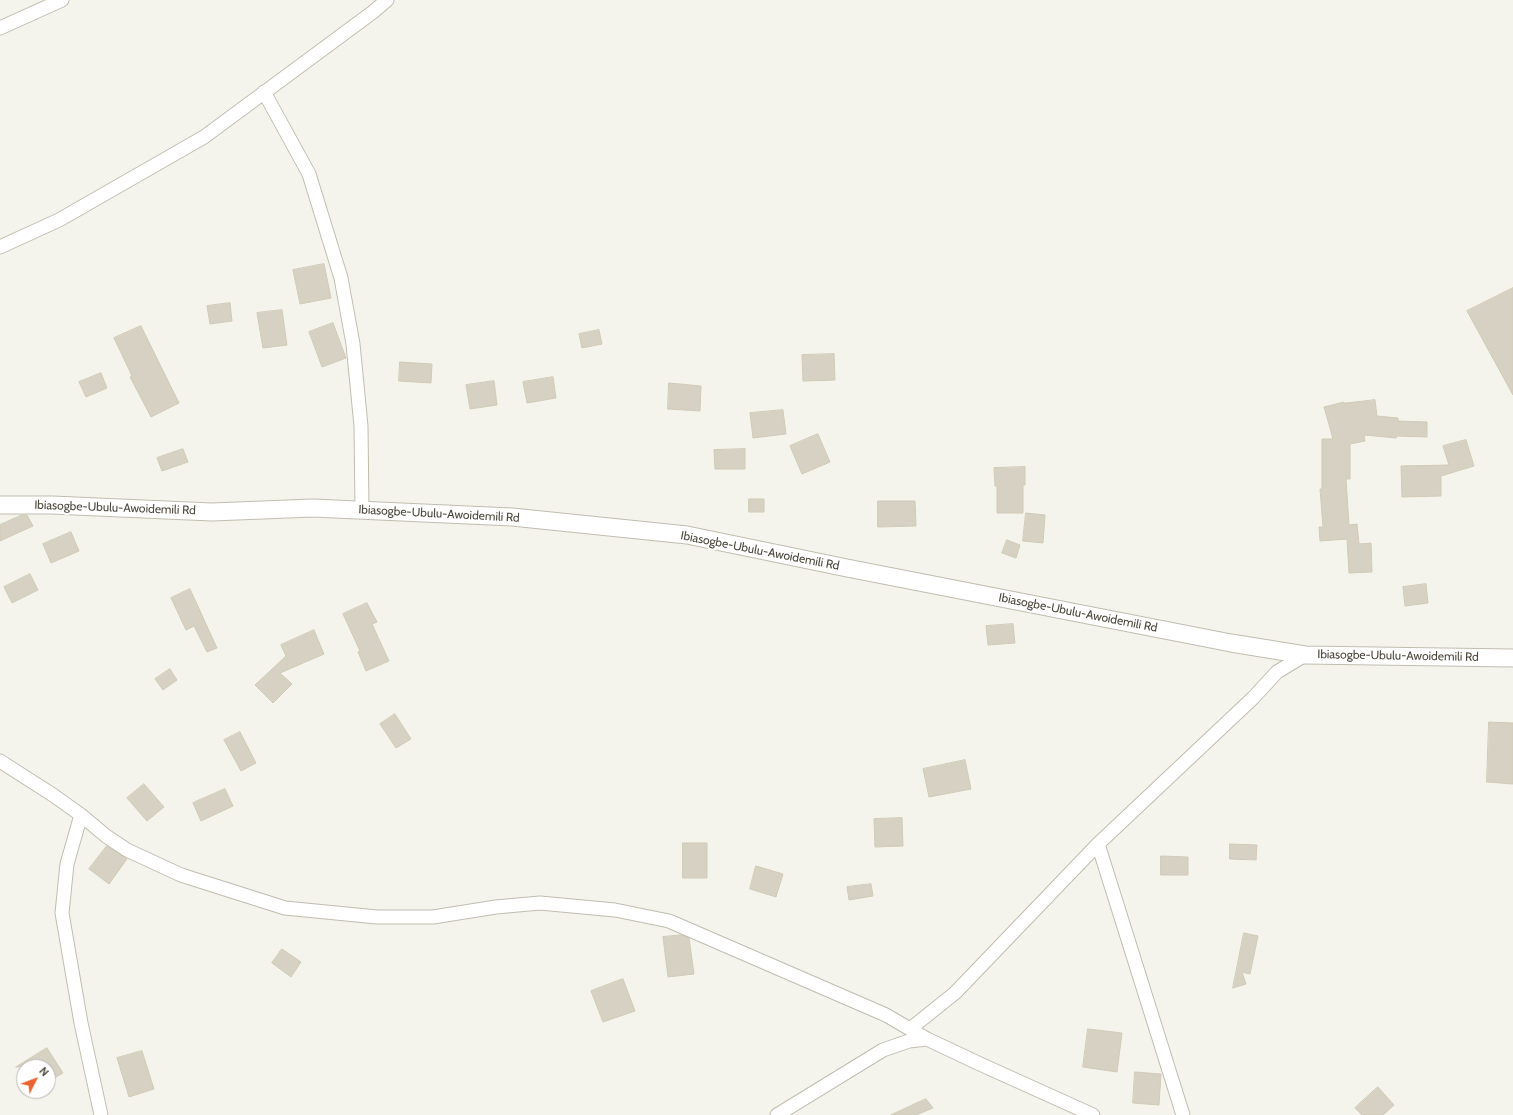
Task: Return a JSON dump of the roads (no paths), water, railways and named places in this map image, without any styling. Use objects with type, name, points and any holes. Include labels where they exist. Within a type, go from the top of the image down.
[{"type":"street","points":[[0,28],[62,0]]},
{"type":"street","points":[[0,247],[59,220],[204,137],[373,12],[387,0]]},
{"type":"street","points":[[264,92],[310,174],[341,278],[353,344],[361,426],[362,510]]},
{"type":"street","name":"Ibiasogbe-Ubulu-Awoidemili Rd","points":[[0,505],[52,505],[212,512],[313,508],[512,517],[687,535],[847,568],[1231,643],[1305,655],[1513,658]]},
{"type":"street","points":[[910,1029],[955,993],[1098,844],[1253,698],[1277,672],[1305,655]]},
{"type":"street","points":[[0,761],[53,795],[81,815],[106,836],[127,850],[181,874],[285,908],[377,917],[433,917],[496,907],[540,903],[615,910],[669,921],[886,1015],[927,1039],[1093,1115]]},
{"type":"street","points":[[81,815],[67,864],[62,913],[81,1023],[100,1115]]},
{"type":"street","points":[[1098,844],[1183,1115]]},
{"type":"street","points":[[777,1115],[883,1050],[909,1041],[927,1039]]}]
